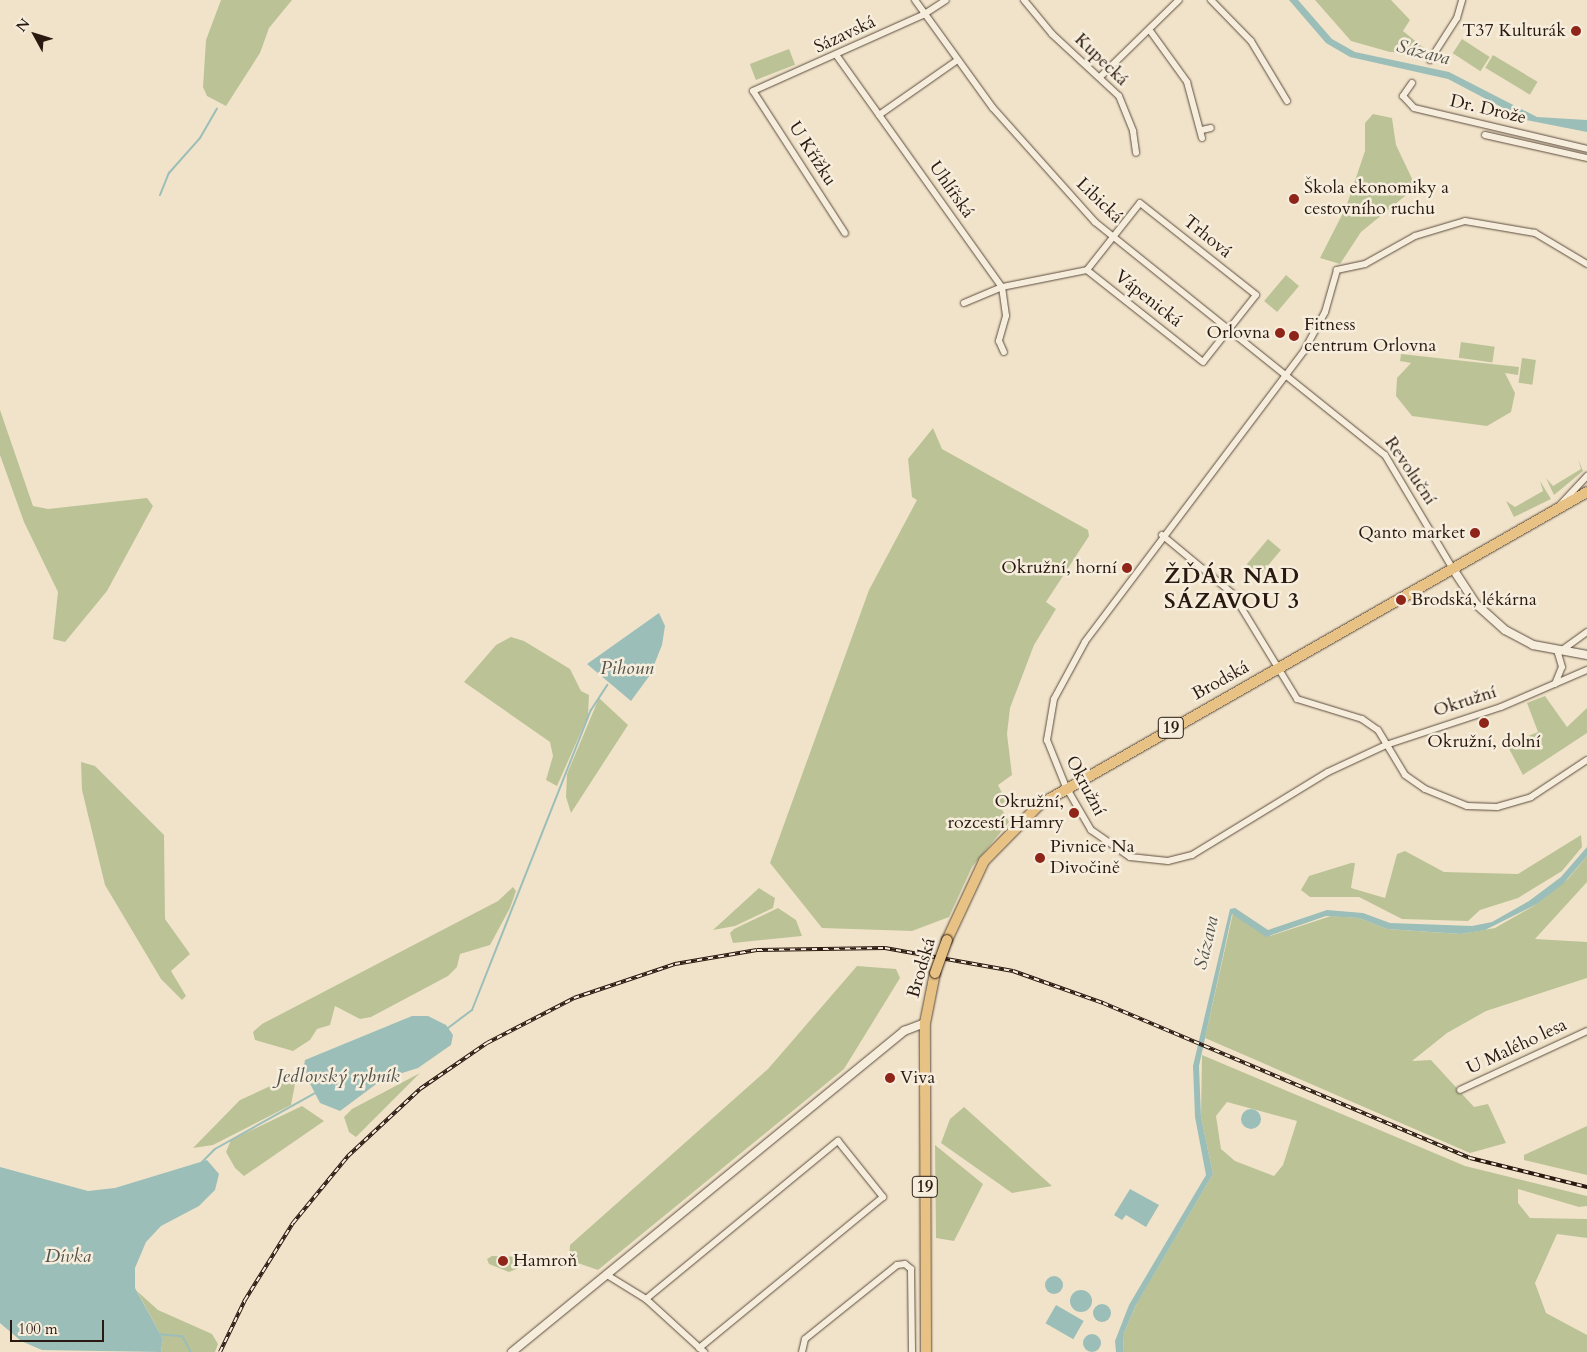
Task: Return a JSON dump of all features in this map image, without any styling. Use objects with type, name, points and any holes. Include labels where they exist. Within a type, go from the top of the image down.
[{"type":"main road","name":"19","points":[[1562,508],[1587,492]]},
{"type":"main road","name":"Brodská","points":[[925,1023],[935,973],[966,891],[991,851],[1023,818],[1066,787],[1562,508]]},
{"type":"main road","name":"19","points":[[925,1023],[926,1352]]},
{"type":"street","name":"Libická","points":[[915,0],[923,15],[956,61],[1078,205],[1114,237],[1288,374]]},
{"type":"street","name":"Sázavská","points":[[754,91],[836,56],[923,15],[946,0]]},
{"type":"street","name":"Kupecká","points":[[1024,0],[1052,34],[1100,76],[1128,112],[1136,153]]},
{"type":"street","points":[[1100,76],[1150,32],[1179,0]]},
{"type":"street","points":[[1211,0],[1251,40],[1286,101]]},
{"type":"street","points":[[1430,60],[1457,18],[1462,0]]},
{"type":"street","points":[[1150,32],[1187,82],[1202,130],[1202,138]]},
{"type":"street","name":"Uhlířská","points":[[836,56],[1002,287],[1006,316],[999,341],[1004,352]]},
{"type":"street","points":[[880,115],[956,61]]},
{"type":"street","name":"Dr. Drože","points":[[1412,83],[1403,96],[1414,108],[1587,149]]},
{"type":"street","name":"U Křížku","points":[[754,91],[845,233]]},
{"type":"street","points":[[1202,130],[1211,128]]},
{"type":"street","name":"Dr. Drože","points":[[1485,135],[1587,158]]},
{"type":"street","name":"Trhová","points":[[1114,237],[1140,203],[1256,295],[1230,328]]},
{"type":"street","name":"Okružní","points":[[1587,264],[1520,228],[1491,222],[1448,224],[1366,264],[1337,270],[1316,332],[1288,374],[1162,535],[1098,623],[1065,675],[1051,709],[1047,740],[1066,787],[1091,830],[1110,846],[1139,859],[1168,861],[1192,854],[1328,772],[1386,745],[1555,684],[1587,670]]},
{"type":"street","name":"Vápenická","points":[[964,303],[1002,287],[1087,270],[1114,237]]},
{"type":"street","name":"Vápenická","points":[[1087,270],[1203,362],[1230,328]]},
{"type":"street","name":"Revoluční","points":[[1288,374],[1385,455],[1476,604],[1505,630],[1558,652],[1587,655]]},
{"type":"street","points":[[1562,508],[1560,503],[1587,476]]},
{"type":"street","points":[[1162,535],[1233,594],[1276,669],[1297,698],[1362,719],[1378,730],[1405,775],[1425,789],[1467,806],[1513,804],[1587,760]]},
{"type":"street","points":[[1555,684],[1562,667],[1558,652],[1587,632]]},
{"type":"street","points":[[512,1352],[904,1031],[925,1023]]},
{"type":"street","name":"U Malého lesa","points":[[1460,1090],[1587,1031]]},
{"type":"street","points":[[607,1275],[646,1299],[702,1350],[883,1197],[838,1141],[646,1299]]},
{"type":"street","points":[[802,1352],[805,1339],[897,1265],[906,1264],[911,1269],[912,1352]]},
{"type":"green space","points":[[221,0],[292,0],[269,28],[260,53],[226,106],[207,96],[203,87],[206,40]]},
{"type":"green space","points":[[1315,0],[1391,0],[1410,20],[1403,31],[1430,53],[1390,52],[1351,41]]},
{"type":"green space","points":[[1462,39],[1490,57],[1480,71],[1453,53]]},
{"type":"green space","points":[[789,49],[795,65],[756,80],[750,64]]},
{"type":"green space","points":[[1493,55],[1538,82],[1530,95],[1485,68]]},
{"type":"green space","points":[[1373,114],[1392,118],[1396,145],[1416,187],[1361,232],[1340,264],[1320,258],[1346,207],[1365,151],[1365,123]]},
{"type":"green space","points":[[1286,275],[1299,286],[1277,312],[1264,301]]},
{"type":"green space","points":[[1461,342],[1495,347],[1492,363],[1459,358]]},
{"type":"green space","points":[[1401,354],[1519,367],[1518,375],[1505,373],[1515,393],[1511,412],[1487,426],[1412,416],[1396,396],[1397,378],[1411,363],[1400,361]]},
{"type":"green space","points":[[1522,358],[1536,360],[1532,385],[1519,383]]},
{"type":"green space","points":[[0,410],[33,506],[48,509],[147,498],[153,506],[107,591],[65,642],[53,639],[58,592],[24,522],[0,455]]},
{"type":"green space","points":[[933,428],[942,449],[1088,530],[1089,536],[1046,602],[1056,609],[1034,645],[1010,708],[1007,734],[1012,775],[998,785],[1006,801],[1000,806],[1009,822],[972,867],[949,917],[912,931],[822,928],[770,863],[869,590],[917,500],[912,497],[908,459]]},
{"type":"green space","points":[[1578,459],[1583,471],[1554,495],[1546,478],[1553,486],[1581,469]]},
{"type":"green space","points":[[1540,481],[1551,499],[1514,517],[1506,501],[1515,507],[1543,491]]},
{"type":"green space","points":[[1268,539],[1281,550],[1260,575],[1247,564]]},
{"type":"green space","points":[[511,637],[524,641],[570,669],[581,691],[589,695],[588,716],[557,786],[546,780],[553,756],[550,742],[464,682],[496,645]]},
{"type":"green space","points":[[1545,696],[1567,727],[1587,708],[1587,733],[1523,775],[1507,745],[1538,732],[1527,703]]},
{"type":"green space","points":[[599,698],[628,725],[571,813],[566,797],[567,774]]},
{"type":"green space","points":[[81,762],[95,766],[164,835],[165,919],[190,954],[171,971],[186,996],[182,1000],[161,979],[105,885],[82,790]]},
{"type":"green space","points":[[1581,835],[1582,847],[1562,871],[1518,898],[1480,910],[1468,921],[1402,919],[1359,897],[1310,897],[1301,890],[1309,876],[1355,863],[1351,888],[1385,898],[1397,854],[1405,851],[1444,872],[1518,874]]},
{"type":"green space","points":[[1587,856],[1587,882],[1535,939],[1587,942],[1587,978],[1486,1011],[1447,1033],[1412,1061],[1431,1060],[1474,1107],[1488,1104],[1506,1143],[1470,1153],[1205,1038],[1233,913],[1270,936],[1331,916],[1359,918],[1387,929],[1461,934],[1495,928],[1537,904],[1568,879]]},
{"type":"green space","points":[[513,887],[516,891],[510,908],[490,945],[460,954],[457,967],[448,976],[371,1017],[360,1019],[335,1006],[330,1025],[317,1029],[310,1040],[293,1051],[255,1040],[253,1032],[262,1024],[498,901]]},
{"type":"green space","points":[[759,888],[775,898],[773,908],[735,926],[713,930]]},
{"type":"green space","points":[[778,908],[796,920],[802,936],[733,943],[730,933],[734,929]]},
{"type":"green space","points":[[857,966],[896,969],[900,978],[844,1069],[598,1270],[569,1260],[570,1245],[768,1069]]},
{"type":"green space","points":[[1202,1055],[1465,1166],[1587,1196],[1587,1206],[1579,1207],[1518,1189],[1518,1203],[1530,1218],[1587,1219],[1587,1238],[1557,1234],[1535,1283],[1546,1313],[1587,1335],[1587,1352],[1123,1352],[1124,1333],[1137,1303],[1213,1174],[1201,1117]],"holes":[[[1227,1102],[1297,1121],[1283,1165],[1274,1176],[1235,1161],[1221,1149],[1216,1116]]]},
{"type":"green space","points":[[420,1073],[356,1137],[349,1132],[344,1117],[352,1109]]},
{"type":"green space","points":[[288,1078],[295,1084],[291,1105],[213,1145],[193,1148],[240,1100]]},
{"type":"green space","points":[[302,1106],[324,1121],[244,1176],[235,1168],[226,1152],[231,1140]]},
{"type":"green space","points":[[964,1107],[1052,1186],[1012,1193],[941,1143],[950,1119]]},
{"type":"green space","points":[[1587,1126],[1587,1175],[1524,1160],[1524,1155]]},
{"type":"green space","points":[[935,1145],[983,1184],[954,1241],[936,1238]]},
{"type":"green space","points":[[492,1256],[541,1259],[509,1272],[489,1264],[487,1259]]},
{"type":"green space","points":[[137,1291],[158,1310],[212,1334],[218,1344],[215,1352],[161,1352],[163,1339]]},
{"type":"water","points":[[1289,0],[1298,0],[1332,39],[1355,52],[1449,72],[1537,117],[1587,120],[1587,132],[1526,120],[1448,79],[1350,57],[1326,43]]},
{"type":"water","name":"Pihoun","points":[[659,613],[665,626],[662,645],[650,675],[631,701],[587,664]]},
{"type":"water","points":[[1587,847],[1587,856],[1563,884],[1537,904],[1485,930],[1461,934],[1387,929],[1359,918],[1326,916],[1266,937],[1232,914],[1199,1066],[1201,1117],[1213,1174],[1136,1305],[1124,1333],[1123,1352],[1116,1352],[1115,1341],[1129,1305],[1206,1175],[1195,1117],[1193,1066],[1230,909],[1235,908],[1268,930],[1327,910],[1363,913],[1390,923],[1472,926],[1492,922],[1529,901],[1561,877]]},
{"type":"water","name":"Jedlovský rybník","points":[[412,1016],[428,1016],[446,1025],[453,1035],[451,1045],[418,1068],[383,1079],[340,1111],[320,1103],[303,1070],[305,1060]]},
{"type":"water","points":[[1251,1109],[1258,1112],[1261,1119],[1258,1126],[1251,1129],[1244,1126],[1241,1119],[1244,1112]]},
{"type":"water","name":"Dívka","points":[[207,1160],[219,1174],[215,1190],[199,1206],[161,1226],[146,1242],[135,1268],[135,1288],[163,1339],[161,1352],[42,1350],[21,1341],[0,1323],[0,1167],[88,1191],[115,1188]]},
{"type":"water","points":[[1130,1189],[1159,1205],[1146,1227],[1126,1215],[1122,1220],[1114,1215]]},
{"type":"water","points":[[1050,1276],[1058,1276],[1063,1281],[1061,1292],[1050,1294],[1045,1289],[1045,1281]]},
{"type":"water","points":[[1081,1290],[1089,1293],[1092,1301],[1089,1309],[1081,1312],[1073,1309],[1070,1301],[1073,1293]]},
{"type":"water","points":[[1102,1304],[1109,1306],[1111,1313],[1109,1320],[1102,1322],[1095,1320],[1093,1313],[1095,1306]]},
{"type":"water","points":[[1056,1305],[1084,1321],[1073,1339],[1046,1323]]},
{"type":"water","points":[[1088,1334],[1096,1334],[1101,1339],[1099,1350],[1088,1352],[1083,1347],[1083,1339]]},
{"type":"waterway","points":[[160,195],[169,173],[200,138],[217,109]]},
{"type":"waterway","points":[[448,1028],[472,1010],[591,710],[607,685]]},
{"type":"waterway","points":[[202,1162],[215,1149],[317,1092]]},
{"type":"waterway","points":[[157,1334],[182,1336],[191,1352]]},
{"type":"railway","points":[[220,1352],[245,1300],[293,1223],[348,1156],[420,1089],[487,1043],[574,998],[675,964],[757,950],[885,948],[1013,971],[1103,1003],[1470,1158],[1587,1187]]},
{"type":"place","name":"T37 Kulturák","points":[[1576,31]]},
{"type":"place","name":"Škola ekonomiky a cestovního ruchu","points":[[1294,199]]},
{"type":"place","name":"Orlovna","points":[[1280,333]]},
{"type":"place","name":"Fitness centrum Orlovna","points":[[1294,336]]},
{"type":"place","name":"Qanto market","points":[[1475,533]]},
{"type":"place","name":"Okružní, horní","points":[[1127,568]]},
{"type":"place","name":"Brodská, lékárna","points":[[1401,600]]},
{"type":"place","name":"Okružní, dolní","points":[[1484,723]]},
{"type":"place","name":"Okružní, rozcestí Hamry","points":[[1074,813]]},
{"type":"place","name":"Pivnice Na Divočině","points":[[1040,858]]},
{"type":"place","name":"Viva","points":[[890,1078]]},
{"type":"place","name":"Hamroň","points":[[503,1261]]},
{"type":"district","name":"ŽĎÁR NAD SÁZAVOU 3","points":[[1232,588]]},
{"type":"water label","name":"Sázava","points":[[1423,53]]},
{"type":"water label","name":"Sázava","points":[[1207,943]]}]
